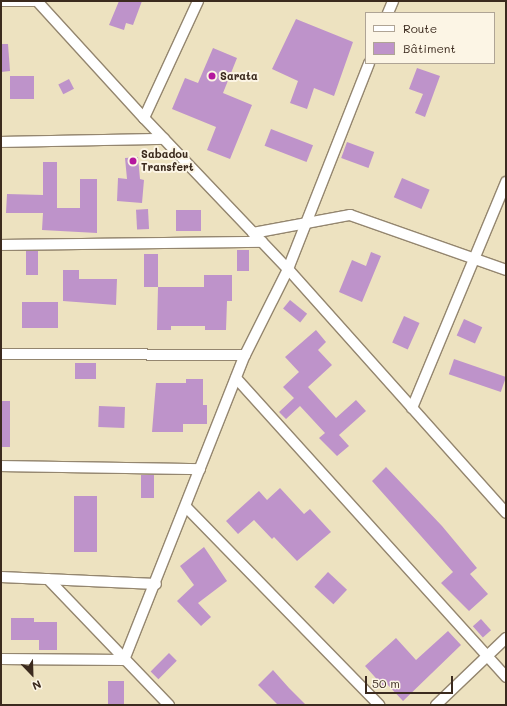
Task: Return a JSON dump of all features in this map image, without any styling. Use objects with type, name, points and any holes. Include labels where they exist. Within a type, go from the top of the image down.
[{"type":"street","points":[[1,1],[36,1],[144,118],[288,269],[506,513]]},
{"type":"street","points":[[144,118],[198,1]]},
{"type":"street","points":[[388,12],[393,1]]},
{"type":"street","points":[[124,660],[156,584],[245,356],[288,269],[369,64]]},
{"type":"street","points":[[1,142],[164,139]]},
{"type":"street","points":[[412,408],[476,259],[506,182]]},
{"type":"street","points":[[253,233],[350,215],[506,270]]},
{"type":"street","points":[[1,245],[262,242]]},
{"type":"street","points":[[1,354],[245,356]]},
{"type":"street","points":[[236,378],[506,677]]},
{"type":"street","points":[[1,466],[200,469]]},
{"type":"street","points":[[186,507],[379,705]]},
{"type":"street","points":[[1,577],[156,584]]},
{"type":"street","points":[[48,579],[124,660],[169,705]]},
{"type":"street","points":[[436,705],[506,638]]},
{"type":"street","points":[[1,659],[124,660]]},
{"type":"building","points":[[119,1],[142,1],[133,25],[126,23],[124,30],[109,25]]},
{"type":"building","points":[[296,19],[353,42],[334,96],[314,88],[307,109],[290,103],[298,81],[272,69]]},
{"type":"building","points":[[1,44],[8,44],[10,71],[1,72]]},
{"type":"building","points":[[213,48],[237,58],[223,93],[252,105],[230,159],[207,150],[216,127],[172,109],[185,78],[198,83]]},
{"type":"building","points":[[417,68],[440,76],[425,117],[415,113],[423,94],[409,89]]},
{"type":"building","points":[[10,76],[34,76],[34,99],[10,99]]},
{"type":"building","points":[[69,79],[74,89],[63,94],[58,84]]},
{"type":"building","points":[[271,129],[313,145],[307,162],[265,146]]},
{"type":"building","points":[[347,142],[374,152],[368,168],[341,158]]},
{"type":"building","points":[[138,157],[140,179],[144,180],[142,203],[117,201],[118,178],[127,179],[125,158]]},
{"type":"building","points":[[43,162],[57,162],[57,208],[80,208],[80,179],[97,179],[97,233],[42,230],[43,213],[6,213],[7,194],[43,195]]},
{"type":"building","points":[[402,178],[430,190],[421,209],[394,197]]},
{"type":"building","points":[[148,209],[149,229],[137,230],[136,210]]},
{"type":"building","points":[[176,210],[201,210],[201,231],[176,231]]},
{"type":"building","points":[[237,250],[249,250],[249,271],[237,271]]},
{"type":"building","points":[[26,251],[38,251],[38,275],[26,275]]},
{"type":"building","points":[[371,252],[381,256],[362,302],[339,292],[352,260],[366,266]]},
{"type":"building","points":[[144,254],[158,254],[158,287],[144,287]]},
{"type":"building","points":[[63,270],[79,270],[79,279],[117,279],[116,305],[63,301]]},
{"type":"building","points":[[204,275],[232,275],[232,301],[227,301],[226,330],[205,330],[205,326],[171,326],[171,330],[157,330],[158,287],[204,287]]},
{"type":"building","points":[[290,300],[307,314],[300,322],[283,309]]},
{"type":"building","points":[[22,302],[58,302],[58,328],[22,328]]},
{"type":"building","points":[[404,316],[420,323],[408,349],[392,342]]},
{"type":"building","points":[[464,319],[482,327],[475,344],[457,335]]},
{"type":"building","points":[[316,330],[326,342],[318,350],[332,365],[308,387],[336,418],[356,400],[366,411],[339,435],[349,446],[337,456],[319,438],[325,433],[300,406],[286,419],[279,412],[294,398],[283,387],[299,372],[285,357]]},
{"type":"building","points":[[454,359],[506,377],[501,392],[449,374]]},
{"type":"building","points":[[75,363],[96,363],[96,379],[75,379]]},
{"type":"building","points":[[186,379],[203,379],[203,405],[207,405],[207,424],[183,424],[183,432],[152,432],[156,383],[186,383]]},
{"type":"building","points":[[1,401],[10,401],[10,447],[1,447]]},
{"type":"building","points":[[99,406],[125,407],[124,428],[98,427]]},
{"type":"building","points":[[386,467],[442,526],[477,568],[470,574],[488,594],[469,611],[441,583],[453,572],[372,481]]},
{"type":"building","points":[[141,475],[154,475],[154,498],[141,498]]},
{"type":"building","points":[[280,488],[304,514],[310,509],[331,532],[297,561],[274,537],[272,539],[254,520],[238,534],[226,521],[259,491],[267,500]]},
{"type":"building","points":[[74,496],[97,496],[97,552],[74,552]]},
{"type":"building","points":[[204,547],[227,581],[198,603],[211,617],[201,626],[177,601],[194,585],[180,566]]},
{"type":"building","points":[[328,572],[347,590],[333,604],[314,587]]},
{"type":"building","points":[[11,618],[34,618],[34,622],[57,622],[57,650],[39,650],[39,640],[11,640]]},
{"type":"building","points":[[481,619],[491,630],[483,638],[473,626]]},
{"type":"building","points":[[448,631],[461,645],[403,701],[386,683],[383,686],[365,666],[396,638],[416,660]]},
{"type":"building","points":[[169,653],[177,661],[158,679],[151,671]]},
{"type":"building","points":[[273,670],[306,705],[278,705],[258,685]]},
{"type":"building","points":[[108,681],[124,681],[124,704],[108,704]]},
{"type":"place","name":"Sarata","points":[[212,76]]},
{"type":"place","name":"Sabadou Transfert","points":[[133,161]]}]
